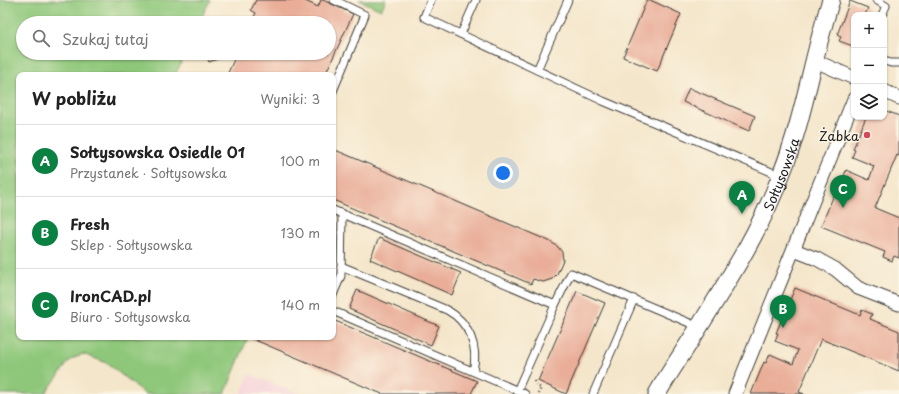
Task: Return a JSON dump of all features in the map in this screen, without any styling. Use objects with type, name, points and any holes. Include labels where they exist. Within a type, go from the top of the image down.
[{"type":"street","name":"Sołtysowska","points":[[657,394],[699,327],[759,224],[781,176],[794,138],[831,0]]},
{"type":"street","points":[[814,60],[851,77]]},
{"type":"street","points":[[887,92],[899,98]]},
{"type":"street","points":[[735,394],[851,107]]},
{"type":"street","points":[[794,250],[817,259],[835,269],[858,288],[899,304]]},
{"type":"lane","points":[[334,0],[365,15],[336,84]]},
{"type":"lane","points":[[431,0],[424,17],[603,101],[781,176]]},
{"type":"lane","points":[[461,34],[476,0]]},
{"type":"lane","points":[[537,70],[568,0]]},
{"type":"lane","points":[[876,0],[886,6],[883,12]]},
{"type":"lane","points":[[887,61],[899,63]]},
{"type":"lane","points":[[336,211],[555,305]]},
{"type":"lane","points":[[336,287],[340,276],[341,266],[342,214]]},
{"type":"lane","points":[[341,266],[447,310],[456,316],[472,336],[475,350],[472,371]]},
{"type":"lane","points":[[517,391],[555,305],[571,273],[699,327]]},
{"type":"lane","points":[[593,394],[634,299]]},
{"type":"lane","points":[[336,312],[525,394]]},
{"type":"shaded area","points":[[249,374],[300,394],[241,394]]},
{"type":"green space","points":[[0,0],[210,0],[202,16],[16,16],[16,60],[182,60],[176,72],[16,72],[16,340],[247,340],[225,394],[145,394],[107,363],[83,354],[70,360],[45,394],[0,394]]},
{"type":"green space","points":[[359,0],[386,0],[381,10]]},
{"type":"building","points":[[256,0],[303,0],[318,7],[321,0],[323,0],[353,14],[336,51],[336,16],[254,16],[256,13],[251,10]]},
{"type":"building","points":[[647,0],[681,14],[657,71],[623,57]]},
{"type":"building","points":[[850,1],[868,8],[866,12],[851,12],[851,45],[839,41],[841,37],[837,35]]},
{"type":"building","points":[[234,60],[332,60],[326,72],[228,72]]},
{"type":"building","points":[[689,88],[755,116],[749,131],[683,102]]},
{"type":"building","points":[[887,111],[899,116],[899,156],[897,155],[875,208],[899,218],[899,258],[894,256],[892,261],[883,257],[885,252],[821,226],[841,178],[843,179],[846,170],[869,180],[874,166],[852,157],[855,150],[853,149],[865,120],[887,120]]},
{"type":"building","points":[[336,150],[549,241],[557,246],[562,252],[563,260],[557,274],[552,279],[543,282],[533,279],[531,284],[336,201]]},
{"type":"building","points":[[379,238],[461,273],[452,295],[370,259]]},
{"type":"building","points":[[795,288],[860,315],[862,310],[872,314],[870,319],[899,331],[899,371],[821,339],[799,392],[804,394],[751,394],[764,362],[766,363],[770,354],[793,364],[798,350],[775,341],[778,333],[776,333]]},
{"type":"building","points":[[357,290],[439,326],[431,345],[349,309]]},
{"type":"building","points":[[577,291],[605,303],[566,394],[538,381]]},
{"type":"building","points":[[336,321],[477,381],[471,394],[382,394],[255,340],[336,340]]},
{"type":"place","name":"Żabka","points":[[867,135]]},
{"type":"place","name":"IronCAD.pl","points":[[843,208]]},
{"type":"place","name":"Sołtysowska Osiedle 01","points":[[742,214]]},
{"type":"place","name":"Fresh","points":[[783,328]]}]
